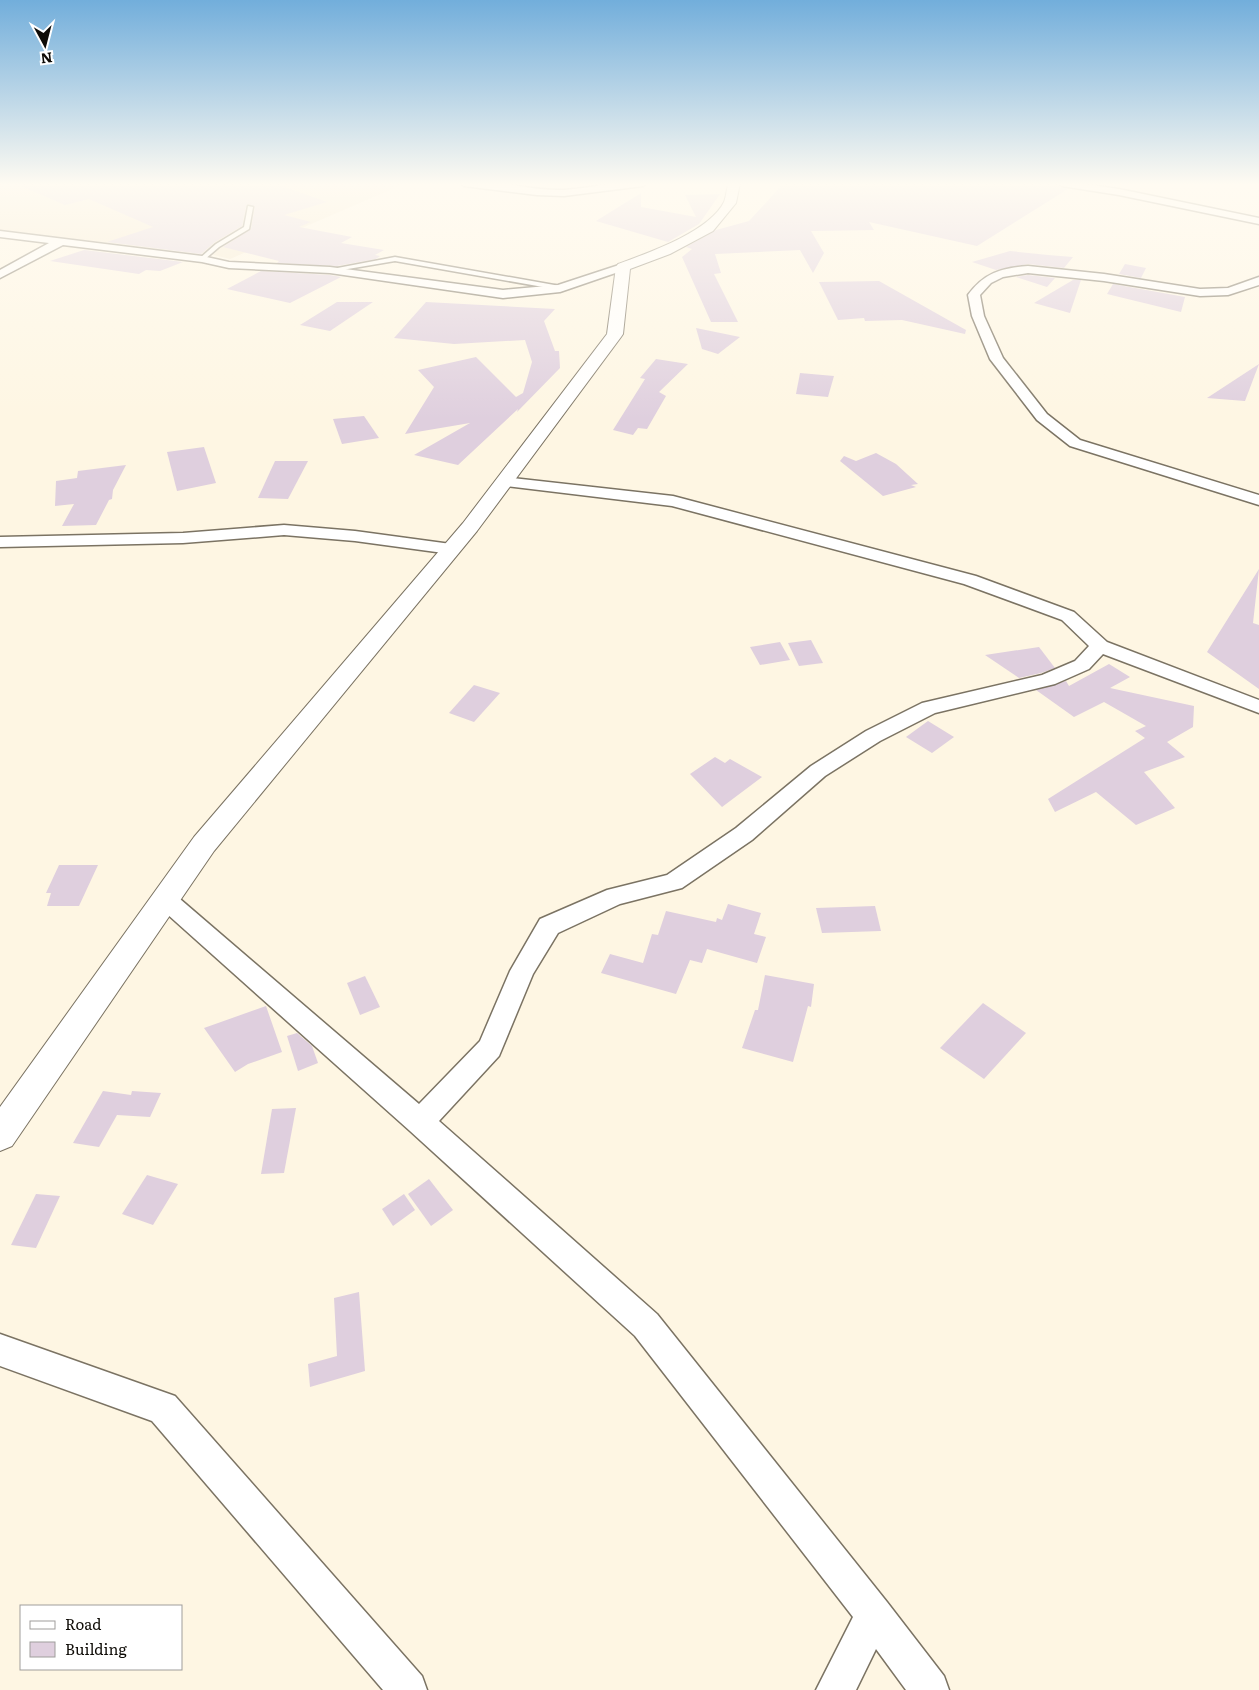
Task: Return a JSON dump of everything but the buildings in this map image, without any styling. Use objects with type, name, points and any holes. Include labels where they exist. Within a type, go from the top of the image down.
[{"type":"street","points":[[0,274],[23,262]]},
{"type":"street","points":[[210,262],[229,266],[330,270],[503,294],[560,288],[636,262]]},
{"type":"street","points":[[0,1135],[204,844],[451,549],[504,482],[615,334],[623,267]]},
{"type":"street","points":[[1259,281],[1241,290],[1216,294],[1191,293],[1140,283],[1037,269],[1012,270],[988,279],[974,295],[978,316],[997,359],[1042,416],[1075,443],[1219,486],[1259,500]]},
{"type":"street","points":[[504,482],[673,501],[970,580],[1068,616],[1100,646],[1259,707]]},
{"type":"street","points":[[0,542],[183,538],[284,530],[354,536],[451,549]]},
{"type":"street","points":[[420,1122],[490,1048],[522,971],[549,926],[615,896],[674,882],[744,834],[818,771],[881,732],[929,708],[1048,680],[1082,665],[1100,646]]},
{"type":"street","points":[[165,899],[420,1122],[646,1325],[874,1615],[930,1690]]},
{"type":"street","points":[[0,1350],[163,1408],[408,1690]]},
{"type":"street","points":[[835,1690],[874,1615]]},
{"type":"lane","points":[[330,270],[378,262]]},
{"type":"lane","points":[[411,262],[560,288]]}]
